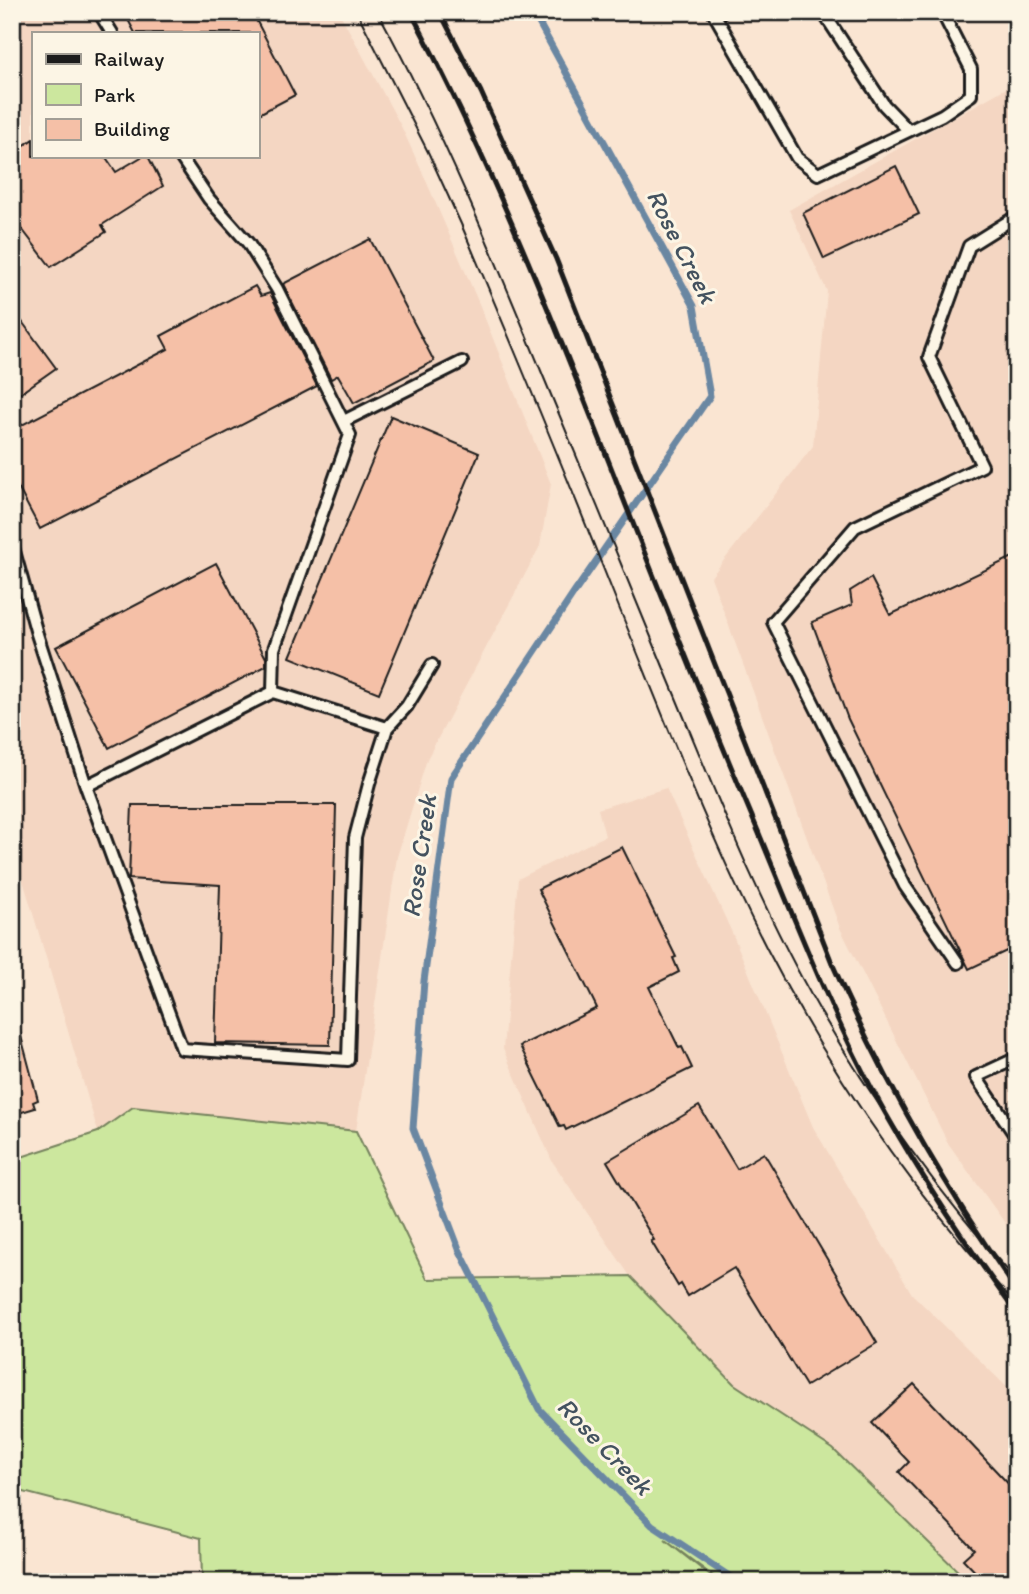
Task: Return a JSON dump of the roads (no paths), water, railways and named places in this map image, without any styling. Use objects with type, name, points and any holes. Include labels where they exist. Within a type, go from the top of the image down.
[{"type":"lane","points":[[99,12],[111,32]]},
{"type":"lane","points":[[713,12],[797,159],[818,174],[942,115],[971,95],[971,69],[942,12]]},
{"type":"lane","points":[[823,12],[884,105],[908,130]]},
{"type":"lane","points":[[181,158],[209,200],[248,243],[277,289],[350,435],[274,649],[273,692]]},
{"type":"lane","points":[[958,963],[905,886],[773,622],[855,527],[982,466],[929,357],[969,246],[1017,216]]},
{"type":"lane","points":[[344,421],[462,362]]},
{"type":"lane","points":[[12,544],[37,634],[86,786],[182,1049],[348,1060],[355,838],[387,728],[407,706],[432,665]]},
{"type":"lane","points":[[86,786],[273,692],[387,728]]},
{"type":"lane","points":[[1017,1058],[976,1077],[1017,1138]]},
{"type":"waterway","name":"Rose Creek","points":[[533,12],[694,306],[710,396],[451,778],[424,981],[413,1128],[459,1249],[539,1409],[652,1525],[738,1582]]},
{"type":"tram line","points":[[357,12],[461,224],[689,778],[726,865],[767,949],[820,1044],[880,1136],[945,1223],[1017,1305]]},
{"type":"tram line","points":[[378,12],[424,102],[486,239],[720,803],[776,928],[819,1009],[886,1116],[962,1217],[1017,1281]]},
{"type":"railway","points":[[411,12],[471,132],[525,255],[707,708],[841,1026],[872,1089],[923,1176],[1017,1314]]},
{"type":"railway","points":[[440,12],[481,92],[556,259],[832,963],[872,1049],[916,1132],[964,1212],[1017,1291]]}]
